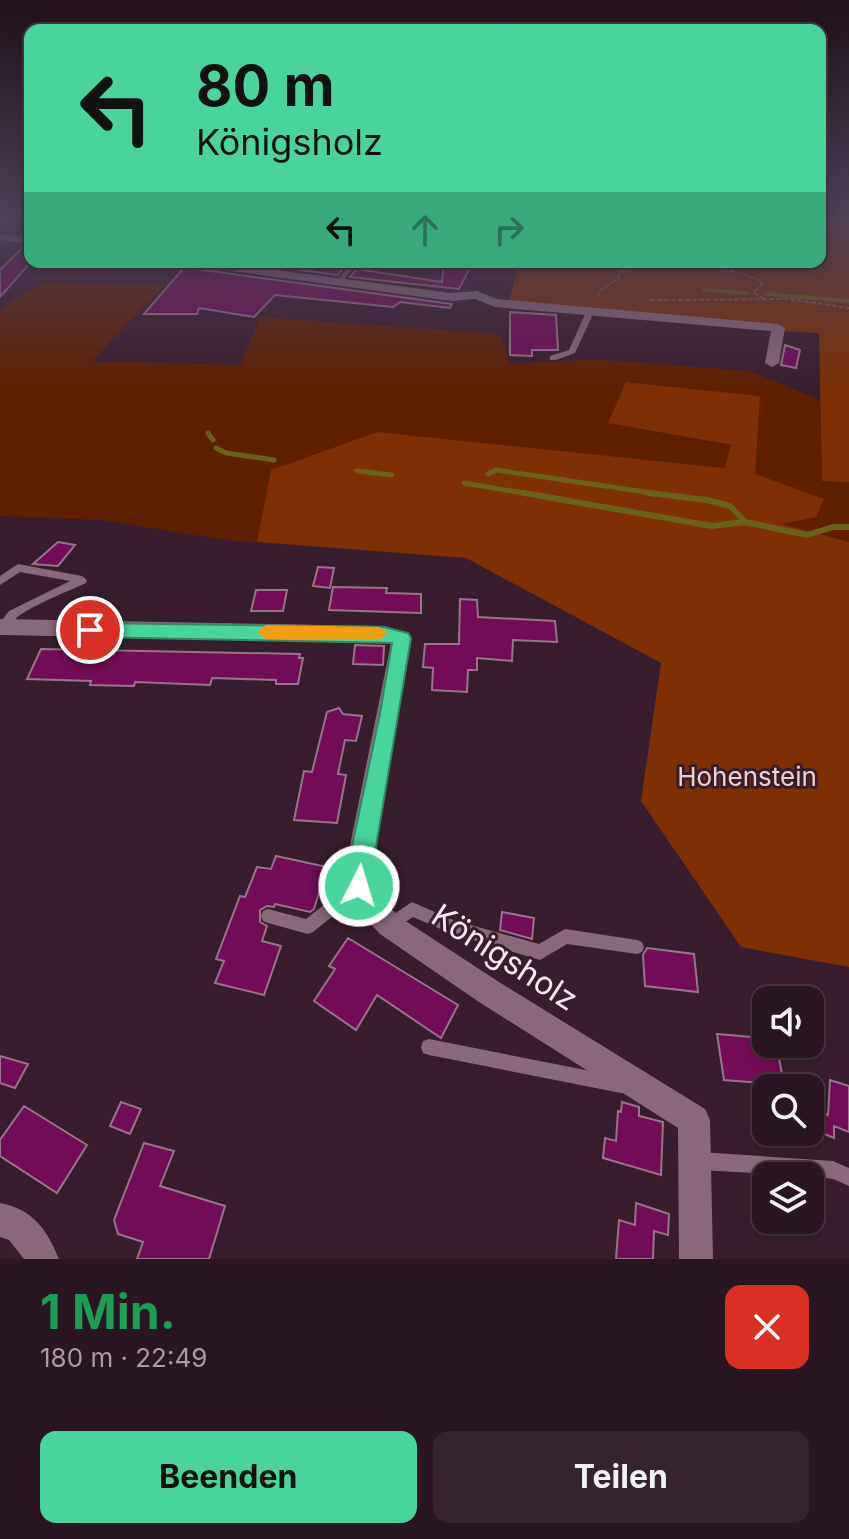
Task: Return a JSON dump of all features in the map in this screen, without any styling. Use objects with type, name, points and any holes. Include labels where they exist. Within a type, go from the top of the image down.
[{"type":"street","points":[[281,274],[451,297],[477,295],[495,303],[590,307],[778,328],[772,363]]},
{"type":"street","points":[[2,626],[119,631],[384,634],[402,638],[359,865],[359,886]]},
{"type":"street","name":"Königsholz","points":[[359,886],[370,908],[389,925],[489,992],[694,1120],[696,1259]]},
{"type":"street","points":[[0,1220],[15,1222],[31,1237],[42,1259]]},
{"type":"lane","points":[[338,283],[345,274]]},
{"type":"lane","points":[[553,358],[572,351],[590,307]]},
{"type":"lane","points":[[0,581],[18,568],[82,580],[13,614],[2,626]]},
{"type":"lane","points":[[268,916],[308,927],[359,886]]},
{"type":"lane","points":[[389,925],[412,909],[452,927],[540,952],[565,936],[637,947]]},
{"type":"lane","points":[[429,1047],[620,1086],[633,1080]]},
{"type":"lane","points":[[695,1161],[833,1170],[849,1177]]},
{"type":"path","points":[[590,307],[603,301],[596,296],[618,279],[618,274]]},
{"type":"path","points":[[743,274],[763,282],[754,293],[764,299]]},
{"type":"path","points":[[644,300],[764,299],[849,308]]},
{"type":"shaded area","points":[[42,282],[164,286],[92,361],[240,365],[260,317],[499,334],[510,364],[594,359],[750,371],[820,400],[822,480],[849,482],[849,542],[779,523],[754,475],[760,396],[627,382],[609,423],[732,446],[725,468],[377,432],[271,470],[257,542],[232,541],[102,520],[0,516],[0,309]]},
{"type":"green space","points":[[516,274],[849,274],[849,482],[822,481],[819,333],[744,329],[708,320],[508,306]]},
{"type":"green space","name":"Hohenstein","points":[[626,382],[760,396],[755,474],[824,499],[816,517],[782,524],[849,542],[849,967],[741,947],[641,801],[661,663],[466,558],[257,542],[271,470],[377,432],[725,468],[731,445],[608,423]]},
{"type":"building","points":[[0,274],[21,274],[0,297]]},
{"type":"building","points":[[179,274],[231,274],[452,304],[450,308],[400,302],[393,307],[275,295],[254,317],[199,308],[197,314],[144,314]]},
{"type":"building","points":[[353,274],[388,274],[442,282],[443,274],[467,274],[459,289],[350,277]]},
{"type":"building","points":[[510,312],[556,315],[558,350],[532,350],[532,356],[510,355]]},
{"type":"building","points":[[785,345],[800,350],[796,368],[781,365]]},
{"type":"building","points":[[58,542],[75,545],[58,566],[33,564]]},
{"type":"building","points":[[318,567],[334,568],[330,588],[313,586]]},
{"type":"building","points":[[333,587],[387,588],[386,593],[421,594],[421,613],[329,610]]},
{"type":"building","points":[[256,590],[287,590],[283,611],[251,611]]},
{"type":"building","points":[[460,599],[477,600],[478,617],[555,621],[557,642],[513,640],[512,661],[477,658],[477,670],[468,670],[467,692],[432,690],[433,668],[423,667],[425,644],[459,644]]},
{"type":"building","points":[[355,645],[384,646],[383,665],[353,664]]},
{"type":"building","points":[[41,649],[300,654],[299,658],[303,658],[298,684],[276,684],[276,680],[212,678],[210,685],[135,682],[134,686],[90,685],[91,681],[27,679]]},
{"type":"building","points":[[339,708],[343,714],[362,716],[356,741],[345,740],[338,774],[346,775],[337,823],[294,820],[304,771],[312,772],[327,712]]},
{"type":"building","points":[[276,856],[327,867],[314,909],[310,912],[275,904],[274,907],[267,906],[260,910],[260,922],[267,926],[262,941],[281,946],[264,995],[215,983],[224,961],[216,959],[240,896],[245,897],[257,867],[271,869]]},
{"type":"building","points":[[502,912],[534,918],[532,939],[500,930]]},
{"type":"building","points":[[348,938],[458,1005],[441,1038],[377,995],[356,1030],[314,1001],[335,969],[329,966]]},
{"type":"building","points":[[647,948],[694,954],[698,992],[645,986],[643,955]]},
{"type":"building","points":[[717,1034],[752,1037],[752,1058],[779,1058],[782,1074],[752,1074],[752,1082],[724,1080]]},
{"type":"building","points":[[0,1056],[28,1064],[15,1088],[0,1083]]},
{"type":"building","points":[[830,1080],[849,1086],[849,1132],[834,1126],[834,1138],[824,1134],[824,1113],[828,1115]]},
{"type":"building","points":[[121,1102],[141,1109],[130,1134],[110,1126]]},
{"type":"building","points":[[622,1102],[639,1107],[639,1116],[663,1122],[661,1175],[603,1158],[605,1138],[616,1141],[618,1111],[621,1112]]},
{"type":"building","points":[[24,1106],[87,1145],[57,1193],[0,1156],[0,1140]]},
{"type":"building","points":[[144,1143],[174,1151],[160,1186],[225,1206],[209,1259],[137,1259],[143,1242],[118,1234],[114,1220]]},
{"type":"building","points":[[636,1203],[669,1214],[668,1235],[654,1231],[653,1259],[616,1259],[619,1220],[635,1225]]},
{"type":"waterway","points":[[704,290],[747,293]]},
{"type":"waterway","points":[[766,294],[849,301]]},
{"type":"waterway","points":[[208,433],[213,440]]},
{"type":"waterway","points":[[216,448],[226,453],[274,460]]},
{"type":"waterway","points":[[488,474],[496,470],[666,495]]},
{"type":"waterway","points":[[357,471],[392,475]]},
{"type":"waterway","points":[[464,483],[524,493]]},
{"type":"waterway","points":[[524,493],[536,495]]},
{"type":"waterway","points":[[524,493],[712,526],[745,522]]},
{"type":"waterway","points":[[648,493],[730,506],[745,522]]},
{"type":"waterway","points":[[745,522],[807,535],[833,527],[849,527]]},
{"type":"slow traffic","points":[[266,632],[379,633]]},
{"type":"route","points":[[90,630],[384,634],[402,638],[359,865],[359,886]]}]
